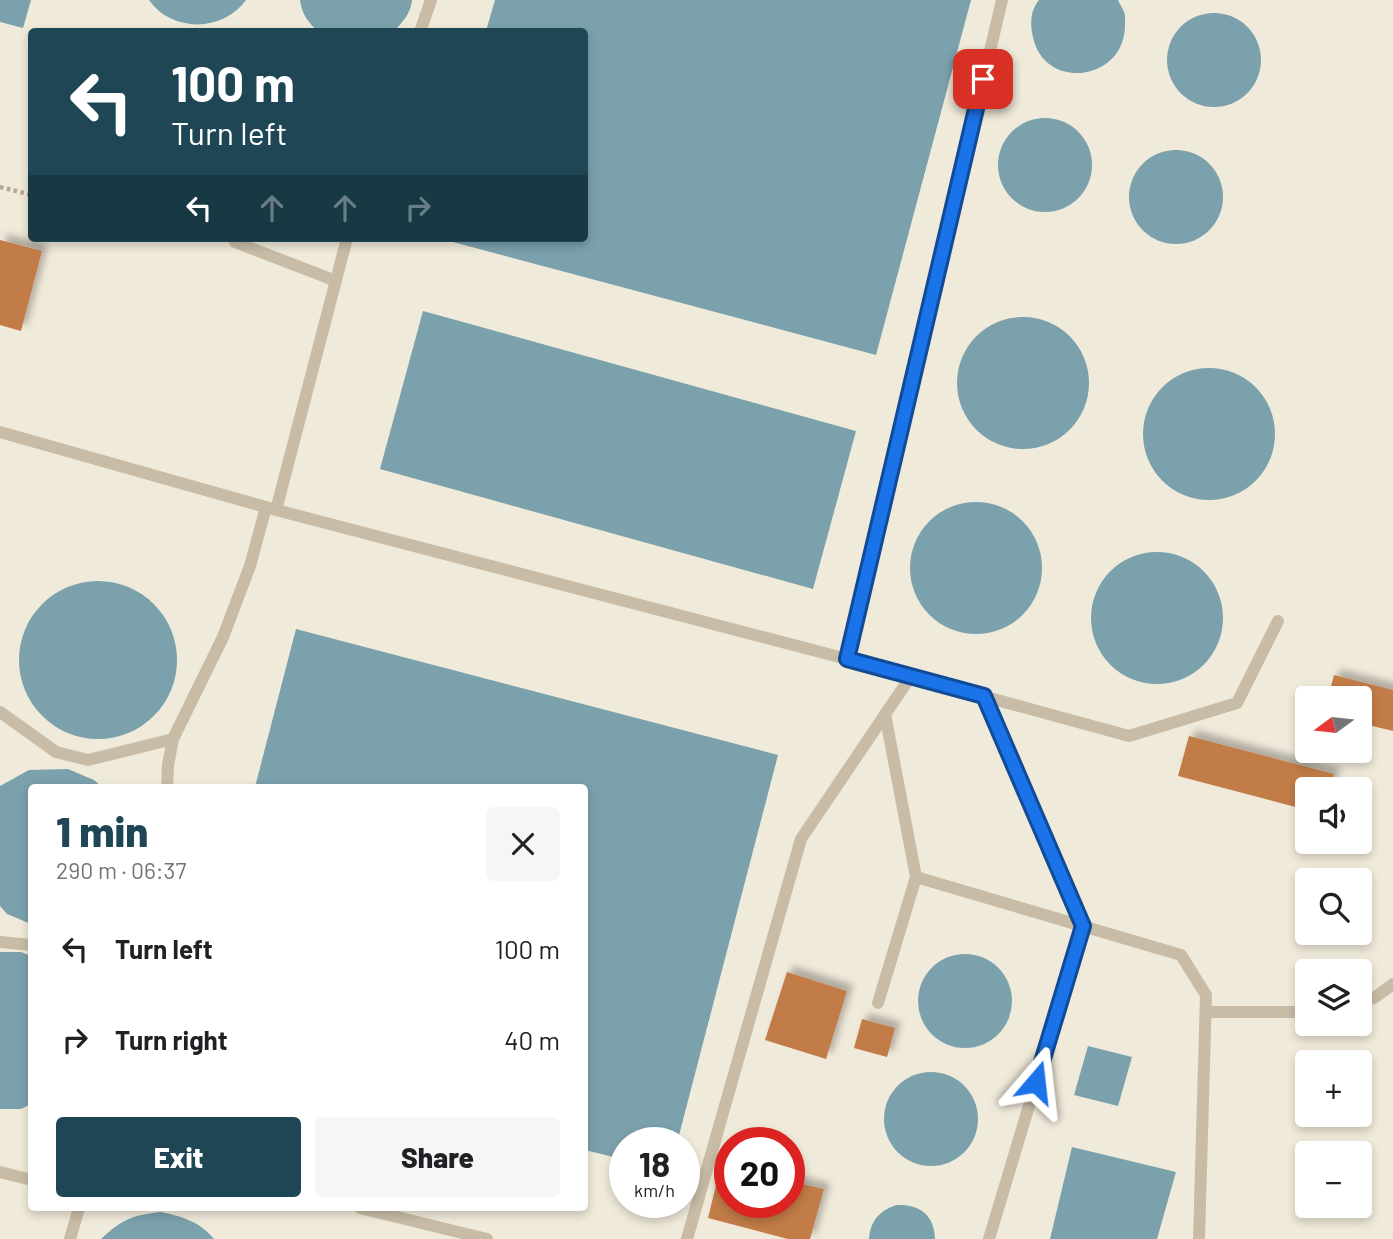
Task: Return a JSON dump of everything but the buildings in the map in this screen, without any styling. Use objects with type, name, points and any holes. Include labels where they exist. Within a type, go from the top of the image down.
[{"type":"lane","points":[[421,28],[431,0]]},
{"type":"lane","points":[[847,659],[1002,0]]},
{"type":"lane","points":[[235,242],[336,281]]},
{"type":"lane","points":[[167,784],[173,738],[223,637],[271,508],[346,242]]},
{"type":"lane","points":[[0,432],[271,508],[1129,736],[1237,703],[1278,621]]},
{"type":"lane","points":[[687,1239],[801,839],[911,676]]},
{"type":"lane","points":[[984,696],[1083,926],[989,1239]]},
{"type":"lane","points":[[0,712],[56,752],[88,760],[173,738]]},
{"type":"lane","points":[[878,1003],[916,877],[885,714]]},
{"type":"lane","points":[[916,877],[1181,955],[1206,995],[1199,1239]]},
{"type":"lane","points":[[0,942],[28,945]]},
{"type":"lane","points":[[1372,999],[1393,984]]},
{"type":"lane","points":[[1206,1012],[1295,1012]]},
{"type":"lane","points":[[0,1172],[28,1179]]},
{"type":"lane","points":[[70,1239],[78,1211]]},
{"type":"lane","points":[[371,1211],[463,1236],[487,1239]]},
{"type":"path","points":[[0,187],[28,194]]},
{"type":"water","points":[[0,0],[31,0],[23,28],[0,22]]},
{"type":"water","points":[[149,0],[246,0],[236,11],[224,18],[198,24],[171,18],[159,11]]},
{"type":"water","points":[[300,0],[412,0],[408,13],[397,28],[315,28],[302,10]]},
{"type":"water","points":[[495,0],[971,0],[876,355],[453,242],[588,242],[588,28],[487,28]]},
{"type":"water","points":[[1039,0],[1118,0],[1125,15],[1125,26],[1121,45],[1112,59],[1083,73],[1067,72],[1052,66],[1040,54],[1032,32],[1032,13]]},
{"type":"water","points":[[1214,13],[1232,16],[1247,27],[1258,42],[1261,60],[1258,78],[1247,93],[1232,104],[1214,107],[1196,104],[1181,93],[1170,78],[1167,60],[1170,42],[1181,27],[1196,16]]},
{"type":"water","points":[[1045,118],[1063,121],[1078,132],[1089,147],[1092,165],[1089,183],[1078,198],[1063,209],[1045,212],[1027,209],[1012,198],[1001,183],[998,165],[1001,147],[1012,132],[1027,121]]},
{"type":"water","points":[[1176,150],[1194,153],[1209,164],[1220,179],[1223,197],[1220,215],[1209,230],[1194,241],[1176,244],[1158,241],[1143,230],[1132,215],[1129,197],[1132,179],[1143,164],[1158,153]]},
{"type":"water","points":[[423,311],[856,431],[813,589],[380,469]]},
{"type":"water","points":[[1023,317],[1048,322],[1070,336],[1084,358],[1089,383],[1084,408],[1070,430],[1048,444],[1023,449],[998,444],[976,430],[962,408],[957,383],[962,358],[976,336],[998,322]]},
{"type":"water","points":[[1209,368],[1234,373],[1256,387],[1270,409],[1275,434],[1270,459],[1256,481],[1234,495],[1209,500],[1184,495],[1162,481],[1148,459],[1143,434],[1148,409],[1162,387],[1184,373]]},
{"type":"water","points":[[976,502],[1001,507],[1023,521],[1037,543],[1042,568],[1037,593],[1023,615],[1001,629],[976,634],[951,629],[929,615],[915,593],[910,568],[915,543],[929,521],[951,507]]},
{"type":"water","points":[[1157,552],[1182,557],[1204,571],[1218,593],[1223,618],[1218,643],[1204,665],[1182,679],[1157,684],[1132,679],[1110,665],[1096,643],[1091,618],[1096,593],[1110,571],[1132,557]]},
{"type":"water","points":[[98,581],[128,587],[154,604],[171,630],[177,660],[171,690],[154,716],[128,733],[98,739],[68,733],[42,716],[25,690],[19,660],[25,630],[42,604],[68,587]]},
{"type":"water","points":[[296,629],[778,755],[681,1127],[609,1127],[609,1156],[588,1151],[588,784],[256,784]]},
{"type":"water","points":[[68,769],[99,784],[28,784],[28,923],[7,914],[0,906],[0,786],[29,770]]},
{"type":"water","points":[[0,952],[21,952],[28,955],[28,1106],[21,1109],[0,1109]]},
{"type":"water","points":[[965,954],[983,957],[998,968],[1009,983],[1012,1001],[1009,1019],[998,1034],[983,1045],[965,1048],[947,1045],[932,1034],[921,1019],[918,1001],[921,983],[932,968],[947,957]]},
{"type":"water","points":[[1088,1046],[1132,1057],[1118,1106],[1074,1095]]},
{"type":"water","points":[[931,1072],[949,1076],[964,1086],[974,1101],[978,1119],[974,1137],[964,1152],[949,1162],[931,1166],[913,1162],[898,1152],[888,1137],[884,1119],[888,1101],[898,1086],[913,1076]]},
{"type":"water","points":[[1072,1147],[1176,1172],[1157,1239],[1050,1239]]},
{"type":"water","points":[[896,1205],[912,1206],[924,1212],[932,1223],[935,1239],[869,1239],[876,1218]]},
{"type":"water","points":[[161,1212],[190,1221],[214,1239],[101,1239],[128,1219]]},
{"type":"route","points":[[983,79],[847,659],[984,696],[1083,926],[1036,1082]]}]
